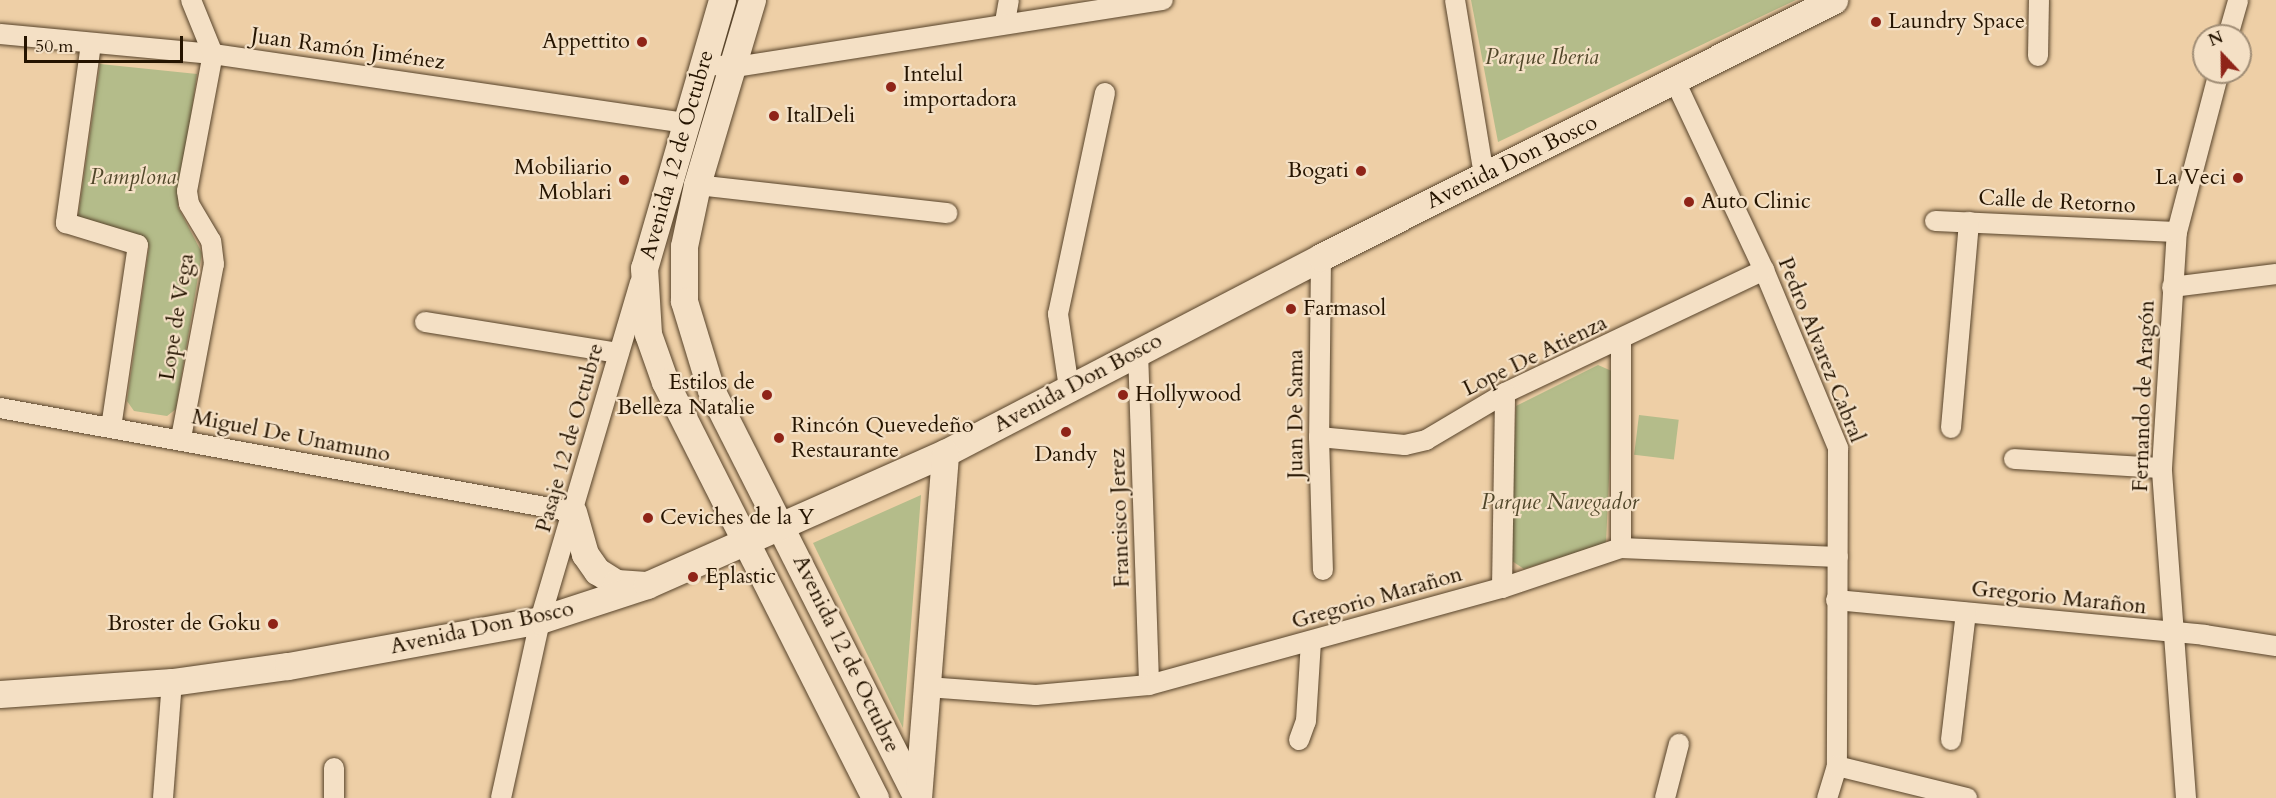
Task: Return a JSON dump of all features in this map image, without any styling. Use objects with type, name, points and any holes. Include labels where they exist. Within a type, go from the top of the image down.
[{"type":"main road","name":"Avenida 12 de Octubre","points":[[722,0],[644,268],[648,334],[665,382],[875,798]]},
{"type":"main road","name":"Avenida 12 de Octubre","points":[[752,0],[735,67],[697,185],[684,246],[684,301],[696,351],[711,390],[783,525],[917,798]]},
{"type":"main road","name":"Avenida Don Bosco","points":[[0,694],[172,682],[540,620],[647,585],[945,453],[1321,257],[1834,0]]},
{"type":"main road","points":[[917,798],[945,453]]},
{"type":"main road","points":[[573,512],[585,554],[597,571],[616,583],[647,585]]},
{"type":"street","points":[[191,0],[213,54]]},
{"type":"street","points":[[1005,22],[1009,0]]},
{"type":"street","points":[[705,63],[735,67],[1005,22],[1163,0]]},
{"type":"street","points":[[1455,0],[1484,176]]},
{"type":"street","points":[[2038,56],[2039,0]]},
{"type":"street","points":[[2231,24],[2238,0]]},
{"type":"street","name":"Juan Ramón Jiménez","points":[[0,34],[213,54],[688,123]]},
{"type":"street","points":[[91,44],[66,223],[138,244],[111,427]]},
{"type":"street","name":"Lope de Vega","points":[[181,438],[214,264],[211,241],[189,204],[188,191],[213,54]]},
{"type":"street","name":"Pedro Alvarez Cabral","points":[[1675,81],[1764,270],[1838,448],[1837,766],[1827,798]]},
{"type":"street","name":"Fernando de Aragón","points":[[2186,798],[2176,633],[2162,468],[2176,232],[2215,84]]},
{"type":"street","points":[[1069,388],[1058,314],[1105,93]]},
{"type":"street","points":[[697,185],[947,213]]},
{"type":"street","name":"Calle de Retorno","points":[[1935,221],[2176,232]]},
{"type":"street","points":[[1952,428],[1969,222]]},
{"type":"street","name":"Juan De Sama","points":[[1321,257],[1318,437],[1323,570]]},
{"type":"street","name":"Pasaje 12 de Octubre","points":[[501,798],[540,620],[644,268]]},
{"type":"street","name":"Lope De Atienza","points":[[1318,437],[1405,445],[1426,440],[1505,393],[1621,341],[1764,270]]},
{"type":"street","points":[[2172,287],[2276,274]]},
{"type":"street","points":[[425,322],[619,353]]},
{"type":"street","points":[[1621,341],[1621,548]]},
{"type":"street","name":"Francisco Jerez","points":[[1138,351],[1149,685]]},
{"type":"street","points":[[1502,588],[1505,393]]},
{"type":"street","name":"Miguel De Unamuno","points":[[0,408],[181,438],[573,512]]},
{"type":"street","points":[[2014,459],[2162,468]]},
{"type":"street","name":"Gregorio Marañon","points":[[927,687],[1036,695],[1149,685],[1502,588],[1621,548],[1838,556]]},
{"type":"street","name":"Gregorio Marañon","points":[[1836,600],[2176,633],[2276,646]]},
{"type":"street","points":[[1951,740],[1966,613]]},
{"type":"street","points":[[1299,740],[1306,721],[1311,642]]},
{"type":"street","points":[[163,798],[172,682]]},
{"type":"street","points":[[1665,798],[1678,744]]},
{"type":"street","points":[[1837,766],[1967,798]]},
{"type":"street","points":[[333,798],[334,768]]},
{"type":"green space","name":"Parque Iberia","points":[[1471,0],[1796,0],[1498,142]]},
{"type":"green space","name":"Pamplona","points":[[100,64],[197,74],[178,207],[202,253],[176,409],[167,416],[134,411],[127,401],[149,247],[146,239],[78,217]]},
{"type":"green space","name":"Parque Navegador","points":[[1598,365],[1614,372],[1606,543],[1524,569],[1509,559],[1516,406]]},
{"type":"green space","points":[[1639,415],[1679,420],[1674,460],[1634,455]]},
{"type":"green space","points":[[921,495],[903,728],[813,543]]},
{"type":"place","name":"Laundry Space","points":[[1876,22]]},
{"type":"place","name":"Appettito","points":[[642,42]]},
{"type":"place","name":"Intelul importadora","points":[[891,87]]},
{"type":"place","name":"ItalDeli","points":[[774,116]]},
{"type":"place","name":"Bogati","points":[[1361,171]]},
{"type":"place","name":"La Veci","points":[[2238,178]]},
{"type":"place","name":"Mobiliario Moblari","points":[[624,180]]},
{"type":"place","name":"Auto Clinic","points":[[1689,202]]},
{"type":"place","name":"Farmasol","points":[[1291,309]]},
{"type":"place","name":"Estilos de Belleza Natalie","points":[[767,395]]},
{"type":"place","name":"Hollywood","points":[[1123,395]]},
{"type":"place","name":"Dandy","points":[[1066,432]]},
{"type":"place","name":"Rincón Quevedeño Restaurante","points":[[779,438]]},
{"type":"place","name":"Ceviches de la Y","points":[[648,518]]},
{"type":"place","name":"Eplastic","points":[[693,577]]},
{"type":"place","name":"Broster de Goku","points":[[273,624]]}]
